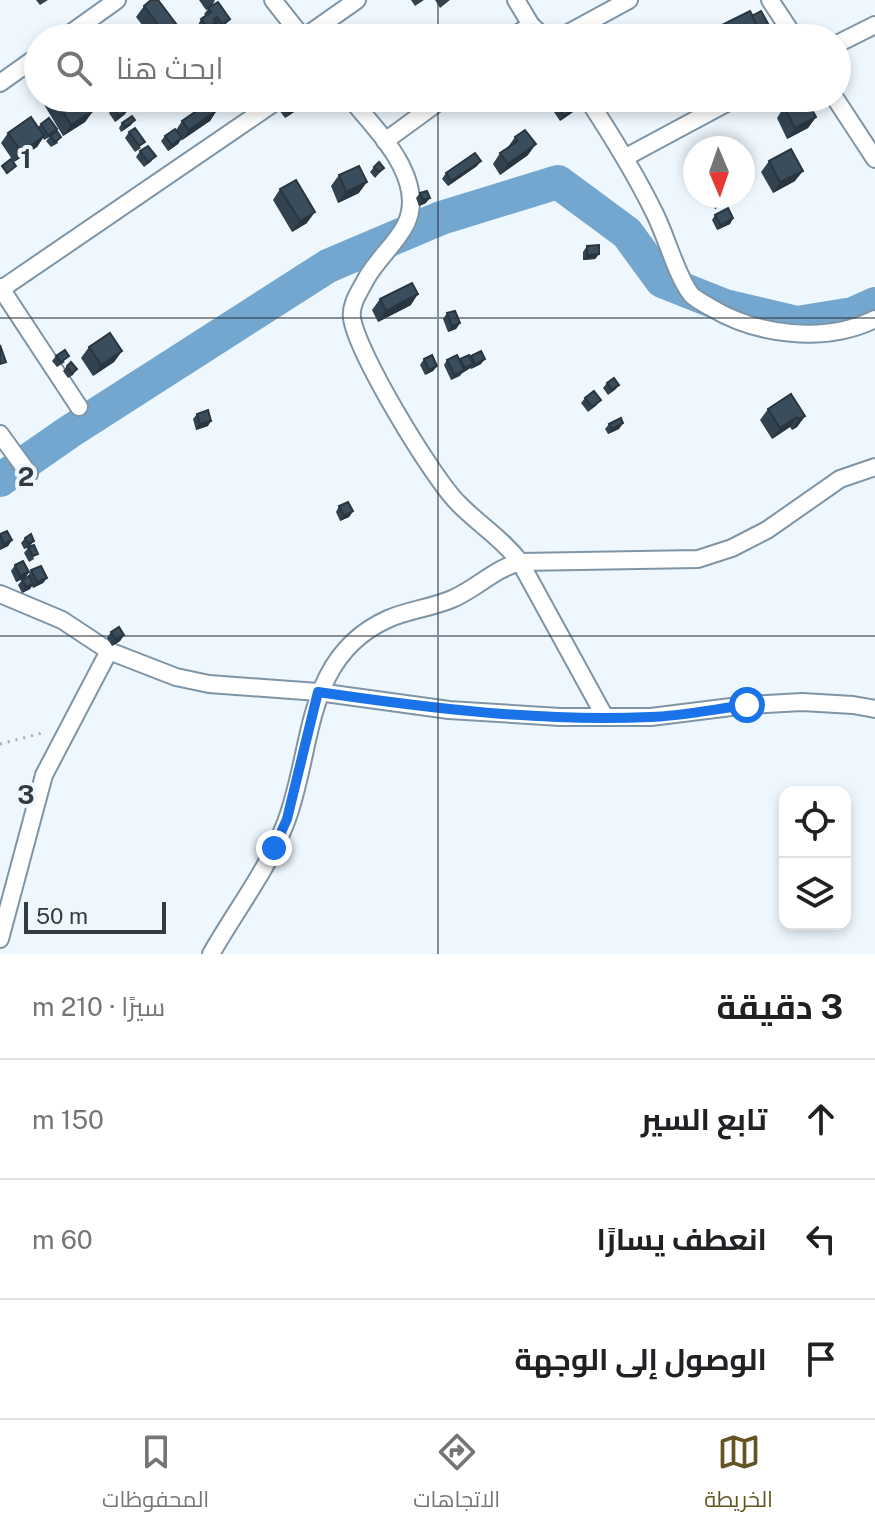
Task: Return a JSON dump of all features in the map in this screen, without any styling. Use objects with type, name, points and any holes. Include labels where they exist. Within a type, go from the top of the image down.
[{"type":"street","points":[[84,24],[117,0]]},
{"type":"street","points":[[273,0],[292,24]]},
{"type":"street","points":[[323,24],[357,0]]},
{"type":"street","points":[[516,0],[530,24]]},
{"type":"street","points":[[585,24],[629,0]]},
{"type":"street","points":[[770,0],[786,24]]},
{"type":"street","points":[[851,37],[875,25]]},
{"type":"street","points":[[0,83],[24,66]]},
{"type":"street","points":[[79,407],[0,289],[260,112]]},
{"type":"street","points":[[361,112],[385,141],[410,182],[412,205],[405,226],[370,272],[354,301],[354,325],[372,368],[439,482],[459,505],[505,542],[520,562],[605,717]]},
{"type":"street","points":[[385,141],[425,112]]},
{"type":"street","points":[[596,112],[626,157],[657,217],[690,295],[722,315],[791,334],[821,332],[875,319]]},
{"type":"street","points":[[626,157],[710,112]]},
{"type":"street","points":[[844,112],[875,159]]},
{"type":"street","points":[[0,434],[29,474]]},
{"type":"street","points":[[211,954],[283,829],[304,757],[318,692],[334,663],[367,630],[389,618],[449,600],[468,591],[502,567],[520,562],[541,559],[627,562],[698,559],[732,548],[767,530],[840,479],[875,467]]},
{"type":"street","points":[[0,594],[62,620],[109,651],[176,677],[209,684],[318,692],[462,711],[605,717],[651,717],[747,705],[802,702],[875,709]]},
{"type":"street","points":[[0,939],[44,775],[109,651]]},
{"type":"path","points":[[0,744],[72,724]]},
{"type":"building","points":[[151,0],[158,0],[176,24],[158,24],[144,6]]},
{"type":"building","points":[[218,2],[230,19],[222,24],[217,17],[213,24],[205,24],[201,19],[211,12],[208,8]]},
{"type":"building","points":[[750,11],[757,24],[724,24]]},
{"type":"building","points":[[761,11],[768,24],[756,24],[752,16]]},
{"type":"building","points":[[63,112],[91,112],[71,125]]},
{"type":"building","points":[[195,112],[214,112],[189,130],[182,121]]},
{"type":"building","points":[[787,112],[813,112],[816,117],[795,128]]},
{"type":"building","points":[[132,116],[135,120],[125,127],[122,123]]},
{"type":"building","points":[[31,117],[44,136],[22,152],[8,133]]},
{"type":"building","points":[[49,118],[57,129],[48,135],[41,124]]},
{"type":"building","points":[[135,128],[145,142],[139,146],[129,132]]},
{"type":"building","points":[[175,129],[182,138],[172,145],[165,136]]},
{"type":"building","points":[[525,130],[536,144],[508,164],[500,153],[518,141],[515,137]]},
{"type":"building","points":[[57,131],[61,137],[55,142],[50,136]]},
{"type":"building","points":[[148,146],[156,156],[148,162],[140,151]]},
{"type":"building","points":[[791,149],[803,171],[780,182],[769,161]]},
{"type":"building","points":[[475,153],[481,161],[451,181],[446,173]]},
{"type":"building","points":[[11,159],[16,166],[7,173],[2,166]]},
{"type":"building","points":[[379,162],[384,168],[379,172],[374,167]]},
{"type":"building","points":[[359,166],[367,182],[346,192],[339,175]]},
{"type":"building","points":[[296,180],[315,212],[300,221],[280,189]]},
{"type":"building","points":[[427,191],[430,198],[423,200],[420,193]]},
{"type":"building","points":[[728,208],[733,218],[721,225],[715,215]]},
{"type":"building","points":[[599,245],[599,254],[587,255],[587,246]]},
{"type":"building","points":[[412,283],[418,294],[386,311],[380,299]]},
{"type":"building","points":[[455,311],[460,323],[452,326],[447,313]]},
{"type":"building","points":[[110,333],[122,351],[101,365],[89,347]]},
{"type":"building","points":[[0,345],[6,362],[0,364]]},
{"type":"building","points":[[65,350],[69,356],[61,362],[56,356]]},
{"type":"building","points":[[481,351],[485,359],[475,364],[471,356]]},
{"type":"building","points":[[432,355],[437,366],[429,370],[424,359]]},
{"type":"building","points":[[457,355],[464,370],[455,375],[447,360]]},
{"type":"building","points":[[469,355],[473,364],[465,368],[460,359]]},
{"type":"building","points":[[71,362],[77,369],[72,373],[67,366]]},
{"type":"building","points":[[614,378],[619,385],[612,390],[607,383]]},
{"type":"building","points":[[594,391],[601,400],[592,407],[585,398]]},
{"type":"building","points":[[791,394],[805,416],[797,417],[780,428],[768,409]]},
{"type":"building","points":[[208,410],[211,421],[200,424],[197,414]]},
{"type":"building","points":[[621,418],[623,423],[612,429],[609,424]]},
{"type":"building","points":[[348,502],[353,511],[344,516],[339,506]]},
{"type":"building","points":[[7,531],[12,540],[4,544],[0,534]]},
{"type":"building","points":[[31,534],[34,541],[28,544],[25,538]]},
{"type":"building","points":[[34,545],[38,554],[33,556],[28,547]]},
{"type":"building","points":[[23,561],[29,572],[20,576],[15,565]]},
{"type":"building","points":[[41,566],[47,578],[37,582],[31,570]]},
{"type":"building","points":[[29,576],[33,584],[26,587],[22,580]]},
{"type":"building","points":[[119,627],[124,635],[116,640],[111,632]]},
{"type":"waterway","points":[[0,480],[69,432],[328,266],[441,218],[558,182],[627,233],[662,281],[725,306],[797,323],[853,314],[875,304]]},
{"type":"route","points":[[274,848],[287,819],[318,692],[449,710],[560,717],[651,717],[747,705]]}]
